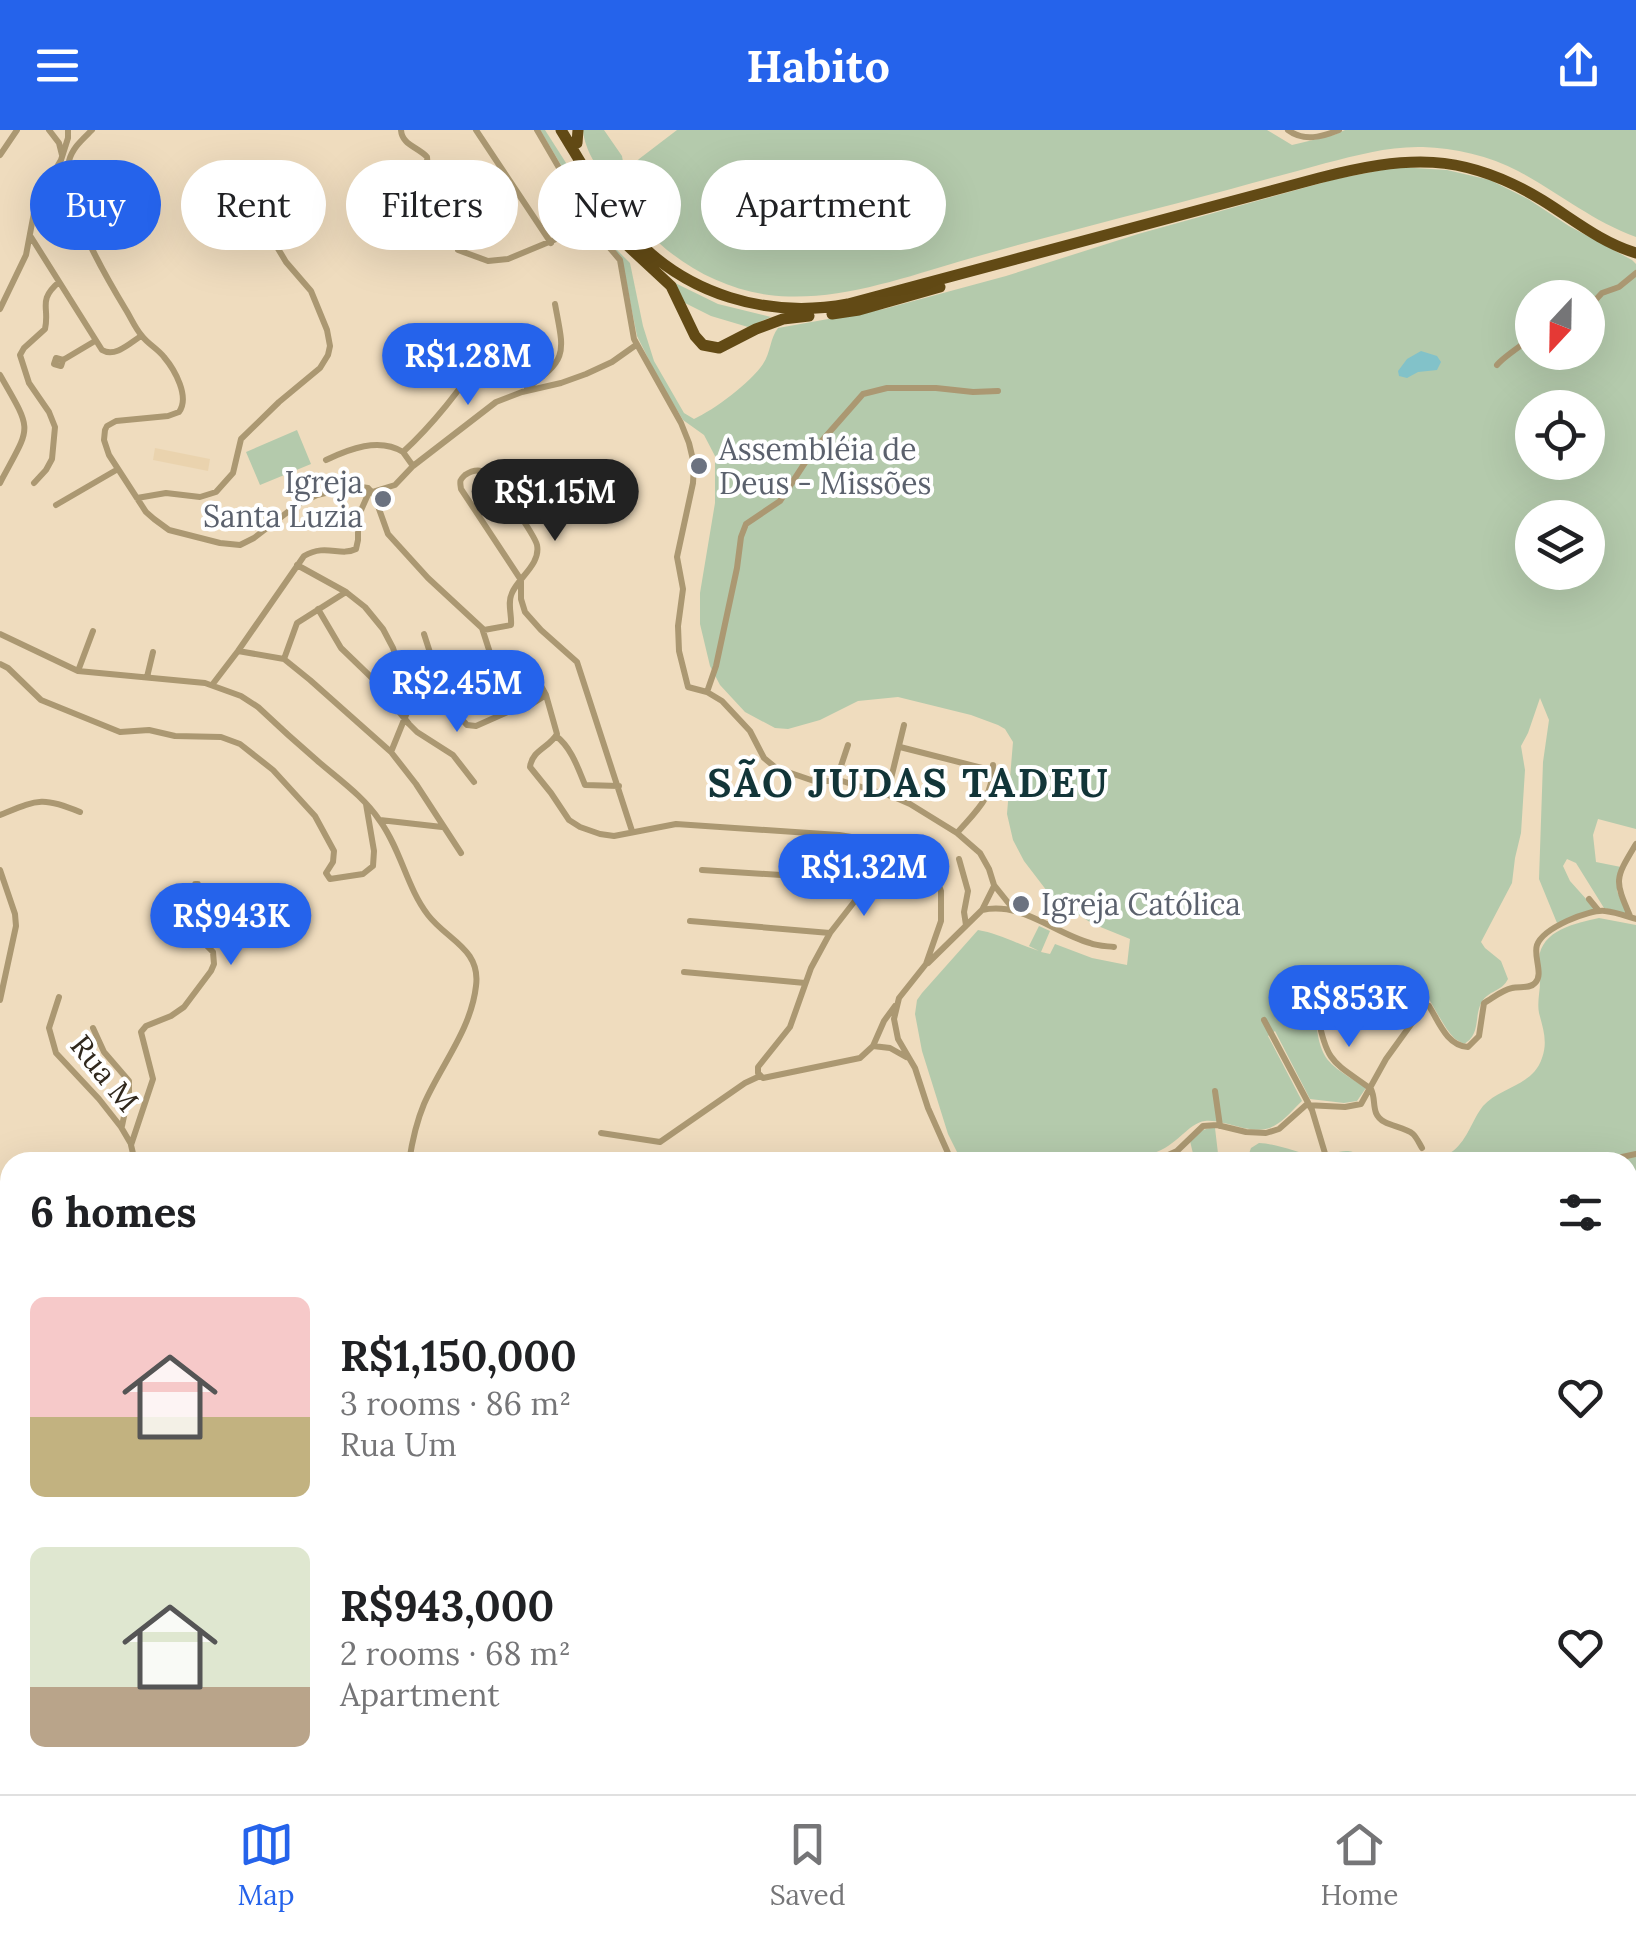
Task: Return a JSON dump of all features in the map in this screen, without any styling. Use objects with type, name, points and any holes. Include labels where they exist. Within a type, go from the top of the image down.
[{"type":"highway","points":[[560,130],[636,240],[676,273],[720,295],[767,307],[821,308],[1318,178],[1392,162],[1421,160],[1468,166],[1499,178],[1608,242],[1636,253]]},
{"type":"highway","points":[[560,130],[613,228],[671,286],[694,336],[708,348],[719,348],[783,319],[858,310],[956,282],[996,264]]},
{"type":"highway","points":[[570,130],[578,136],[626,218],[660,254],[720,288],[778,302],[813,302],[864,293],[1351,162],[1408,154],[1446,156],[1496,169],[1636,253]]},
{"type":"street","points":[[0,156],[17,130]]},
{"type":"street","points":[[49,130],[70,145],[68,160]]},
{"type":"street","points":[[68,130],[64,141],[69,152]]},
{"type":"street","points":[[63,160],[92,130]]},
{"type":"street","points":[[401,130],[406,143],[426,160]]},
{"type":"street","points":[[476,130],[495,160]]},
{"type":"street","points":[[537,130],[555,160]]},
{"type":"street","points":[[1288,130],[1305,138],[1339,130]]},
{"type":"street","points":[[518,195],[538,225]]},
{"type":"street","points":[[0,309],[30,240]]},
{"type":"street","points":[[458,250],[500,261],[538,247]]},
{"type":"street","points":[[40,250],[102,350],[110,354],[141,336]]},
{"type":"street","points":[[93,250],[141,336],[162,354],[182,391],[184,404],[174,414],[116,421],[107,426],[104,434],[105,446],[146,512],[169,530],[240,545],[318,494],[362,486],[373,494],[385,528],[400,549],[484,630],[496,666],[537,681],[546,695],[556,736]]},
{"type":"street","points":[[137,498],[166,493],[200,497],[216,492],[233,473],[241,439],[320,368],[328,355],[327,330],[311,291],[279,250]]},
{"type":"street","points":[[610,250],[620,262],[636,345],[681,423],[694,464],[690,505],[677,557],[683,596],[679,651],[688,687],[695,694],[707,692],[722,702],[746,727],[770,764],[808,779],[836,781],[887,795],[910,804],[956,833],[980,853],[994,885],[1014,910]]},
{"type":"street","points":[[26,255],[34,252],[44,256]]},
{"type":"street","points":[[1605,292],[1620,287],[1636,272]]},
{"type":"street","points":[[34,483],[52,459],[55,427],[28,383],[20,355],[45,329],[45,300],[60,282]]},
{"type":"street","points":[[522,392],[553,368],[560,357],[562,344],[555,304]]},
{"type":"street","points":[[62,360],[95,341]]},
{"type":"street","points":[[403,452],[444,409],[492,344]]},
{"type":"street","points":[[212,685],[297,565],[311,552],[326,549],[350,553],[356,549],[358,517],[373,494],[395,485],[413,466],[496,402],[586,374],[636,345]]},
{"type":"street","points":[[1498,365],[1515,352]]},
{"type":"street","points":[[0,375],[22,413],[26,430],[0,484]]},
{"type":"street","points":[[707,692],[746,524],[780,501],[812,452],[863,394],[888,388],[998,391]]},
{"type":"street","points":[[326,460],[376,445],[403,452],[413,466]]},
{"type":"street","points":[[56,505],[118,469]]},
{"type":"street","points":[[484,630],[511,624],[510,598],[521,580],[536,557],[536,542],[493,478],[482,470],[470,472],[461,480],[461,489],[521,580],[525,612],[577,662],[632,831]]},
{"type":"street","points":[[297,565],[346,592],[371,614],[387,636],[408,698],[391,752]]},
{"type":"street","points":[[284,659],[297,623],[346,592]]},
{"type":"street","points":[[318,609],[341,648],[404,718],[453,754],[474,782]]},
{"type":"street","points":[[78,672],[93,631]]},
{"type":"street","points":[[0,634],[78,672],[212,685],[241,696],[366,803],[380,820],[422,907],[470,954],[477,974],[470,1014],[424,1106],[411,1152]]},
{"type":"street","points":[[424,634],[446,702],[467,725],[524,709],[546,695]]},
{"type":"street","points":[[147,677],[153,652]]},
{"type":"street","points":[[238,652],[284,659],[391,752],[461,853]]},
{"type":"street","points":[[0,664],[41,700],[120,732],[149,730],[174,736],[221,736],[246,748],[288,785],[323,828],[335,853],[326,873],[330,879],[363,874],[373,866],[366,803]]},
{"type":"street","points":[[887,795],[904,725]]},
{"type":"street","points":[[556,736],[572,755],[585,784],[619,786]]},
{"type":"street","points":[[556,736],[534,754],[530,767],[568,820],[604,835],[676,824],[840,834],[875,839],[905,850],[932,871],[942,898],[941,921],[926,964]]},
{"type":"street","points":[[836,781],[848,744]]},
{"type":"street","points":[[900,747],[994,768],[988,797],[956,833]]},
{"type":"street","points":[[0,815],[40,800],[80,812]]},
{"type":"street","points":[[380,820],[444,827]]},
{"type":"street","points":[[1633,918],[1620,897],[1618,883],[1636,844]]},
{"type":"street","points":[[959,860],[968,891],[966,925]]},
{"type":"street","points":[[0,870],[14,914],[15,937],[4,967],[0,1000]]},
{"type":"street","points":[[702,870],[832,878],[854,882],[860,888],[858,898],[830,933],[805,983],[793,1022],[758,1067],[760,1076]]},
{"type":"street","points":[[600,1133],[660,1142],[745,1082],[860,1058],[873,1046],[890,1012],[926,964],[982,910],[994,885]]},
{"type":"street","points":[[133,1152],[132,1145],[153,1079],[141,1032],[184,1007],[214,964],[214,952],[194,935],[186,917],[185,910],[195,889]]},
{"type":"street","points":[[1589,899],[1598,910]]},
{"type":"street","points":[[0,910],[14,914]]},
{"type":"street","points":[[982,910],[1014,910],[1089,943],[1114,947]]},
{"type":"street","points":[[1175,1152],[1199,1128],[1220,1126],[1270,1132],[1310,1104],[1358,1105],[1365,1100],[1386,1059],[1424,1006],[1428,1005],[1454,1043],[1464,1048],[1472,1045],[1479,1036],[1484,1003],[1508,989],[1537,982],[1536,950],[1541,937],[1556,925],[1598,910],[1633,918]]},
{"type":"street","points":[[690,921],[830,933]]},
{"type":"street","points":[[684,972],[805,983]]},
{"type":"street","name":"Rua M","points":[[59,997],[49,1028],[58,1057],[81,1079],[132,1145]]},
{"type":"street","points":[[896,1005],[894,1018],[900,1044],[920,1082],[947,1152]]},
{"type":"street","points":[[1318,1017],[1330,1058],[1370,1088],[1376,1113],[1384,1122],[1408,1131],[1422,1148]]},
{"type":"street","points":[[1264,1020],[1310,1104],[1325,1152]]},
{"type":"street","points":[[92,1028],[129,1082],[121,1127]]},
{"type":"street","points":[[879,1034],[896,1032]]},
{"type":"street","points":[[890,1048],[900,1044]]},
{"type":"street","points":[[873,1046],[890,1048],[910,1061]]},
{"type":"street","points":[[1215,1091],[1220,1126]]},
{"type":"shaded area","points":[[155,448],[210,459],[208,471],[153,460]]},
{"type":"green space","points":[[540,130],[545,130],[564,160],[558,160]]},
{"type":"green space","points":[[583,130],[604,130],[623,160],[594,160]]},
{"type":"green space","points":[[677,130],[1267,130],[1292,145],[1345,130],[1636,130],[1636,237],[1496,161],[1459,151],[1410,147],[1326,163],[842,293],[769,295],[723,283],[668,250],[681,250],[681,160],[638,160]]},
{"type":"green space","points":[[1398,167],[1447,170],[1490,180],[1632,260],[1636,264],[1636,829],[1598,819],[1593,835],[1596,862],[1621,867],[1617,891],[1627,914],[1604,908],[1576,863],[1567,859],[1563,866],[1570,881],[1596,910],[1557,923],[1539,879],[1543,762],[1549,720],[1540,698],[1521,746],[1525,770],[1521,833],[1512,883],[1481,942],[1501,961],[1508,979],[1483,1000],[1470,1040],[1464,1044],[1455,1039],[1423,990],[1396,970],[1370,996],[1358,995],[1365,980],[1356,995],[1333,997],[1314,1010],[1326,1058],[1366,1088],[1357,1101],[1310,1099],[1275,1031],[1268,1036],[1302,1101],[1274,1126],[1258,1130],[1205,1121],[1156,1152],[957,1152],[922,1051],[915,1014],[922,993],[978,930],[1039,951],[1029,946],[1039,926],[1050,931],[1041,952],[1050,954],[1055,944],[1092,958],[1127,965],[1130,939],[1093,924],[1050,895],[1024,861],[1013,840],[1007,814],[1013,742],[1005,729],[971,715],[898,697],[858,701],[820,720],[788,729],[775,728],[745,712],[720,685],[710,666],[700,624],[700,593],[715,503],[715,456],[704,435],[683,420],[637,336],[622,261],[613,250],[630,263],[654,361],[684,413],[694,419],[731,395],[757,371],[778,328],[884,309],[1336,179]]},
{"type":"green space","points":[[673,282],[718,304],[771,317],[748,327],[711,316],[685,303]]},
{"type":"green space","points":[[297,430],[311,464],[260,485],[246,452]]},
{"type":"green space","points":[[1599,918],[1636,925],[1636,1152],[1451,1152],[1483,1106],[1538,1067],[1545,1046],[1538,1005],[1541,949],[1561,929]]},
{"type":"green space","points":[[1215,1128],[1218,1152],[1193,1152],[1190,1141],[1203,1130]]},
{"type":"green space","points":[[1259,1143],[1301,1152],[1250,1152]]},
{"type":"water","points":[[1421,351],[1437,356],[1441,362],[1437,370],[1407,378],[1399,376],[1398,371],[1407,359]]},
{"type":"place","name":"Assembléia de Deus - Missões","points":[[699,466]]},
{"type":"place","name":"Igreja Santa Luzia","points":[[383,499]]},
{"type":"place","name":"Igreja Católica","points":[[1021,904]]},
{"type":"district","name":"SÃO JUDAS TADEU","points":[[909,782]]}]
